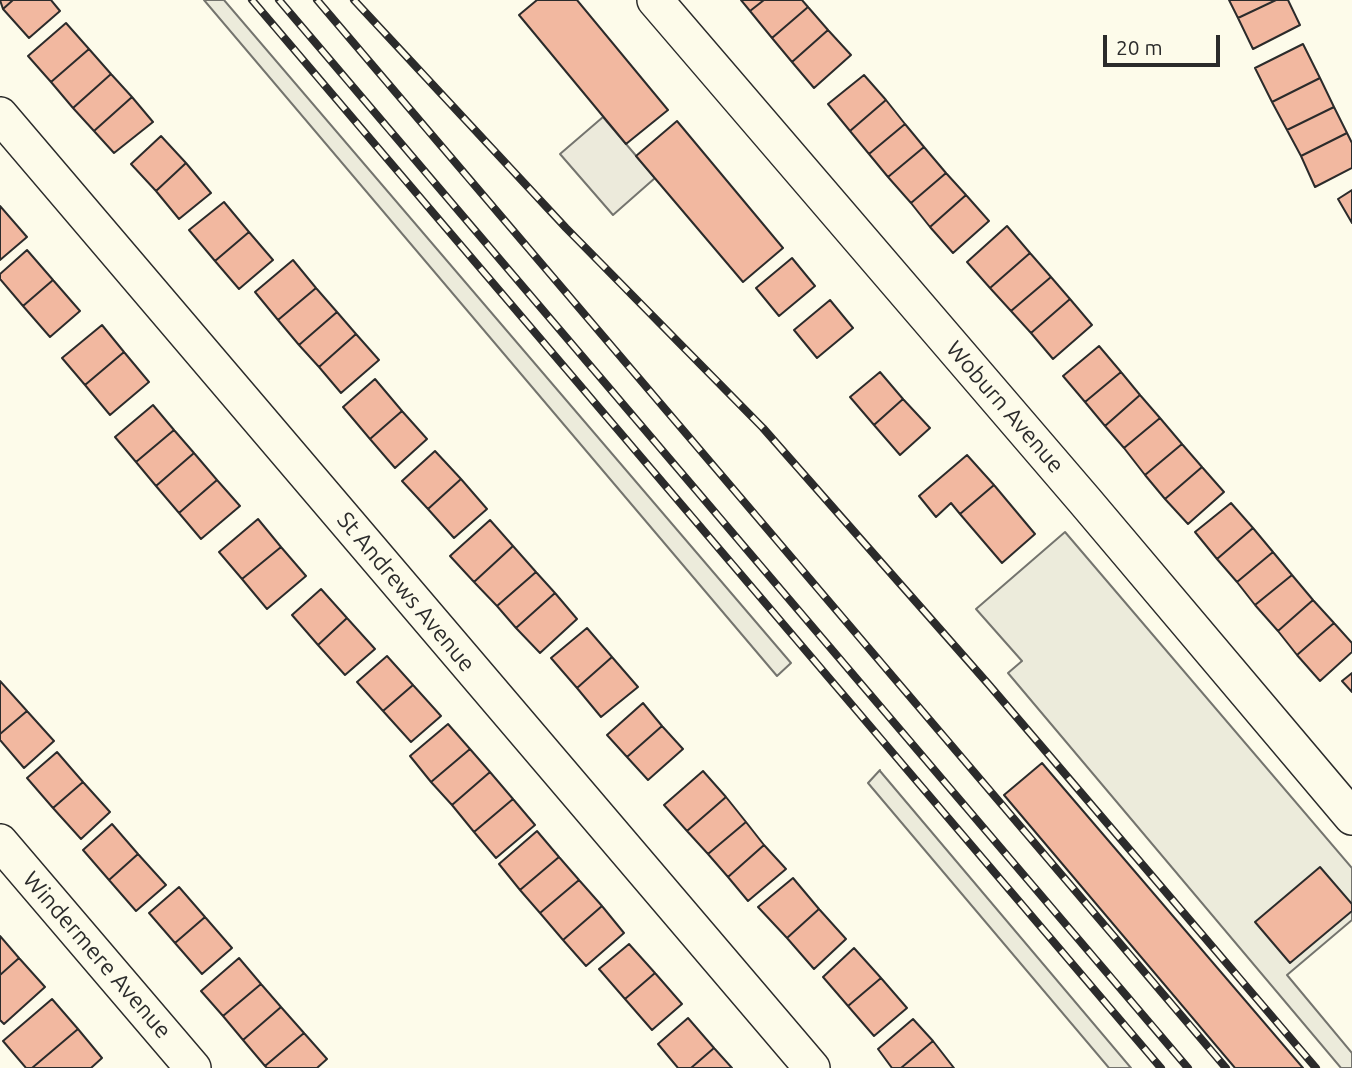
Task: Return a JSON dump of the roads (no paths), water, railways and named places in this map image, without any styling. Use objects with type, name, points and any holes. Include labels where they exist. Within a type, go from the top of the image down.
[{"type":"street","name":"Woburn Avenue","points":[[655,0],[1352,817]]},
{"type":"street","name":"St Andrews Avenue","points":[[0,115],[812,1068]]},
{"type":"street","name":"Windermere Avenue","points":[[0,842],[193,1068]]},
{"type":"railway","points":[[252,0],[1161,1068]]},
{"type":"railway","points":[[279,0],[1188,1068]]},
{"type":"railway","points":[[317,0],[1226,1068]]},
{"type":"railway","points":[[354,0],[566,228],[763,428],[990,686],[1316,1068]]}]
